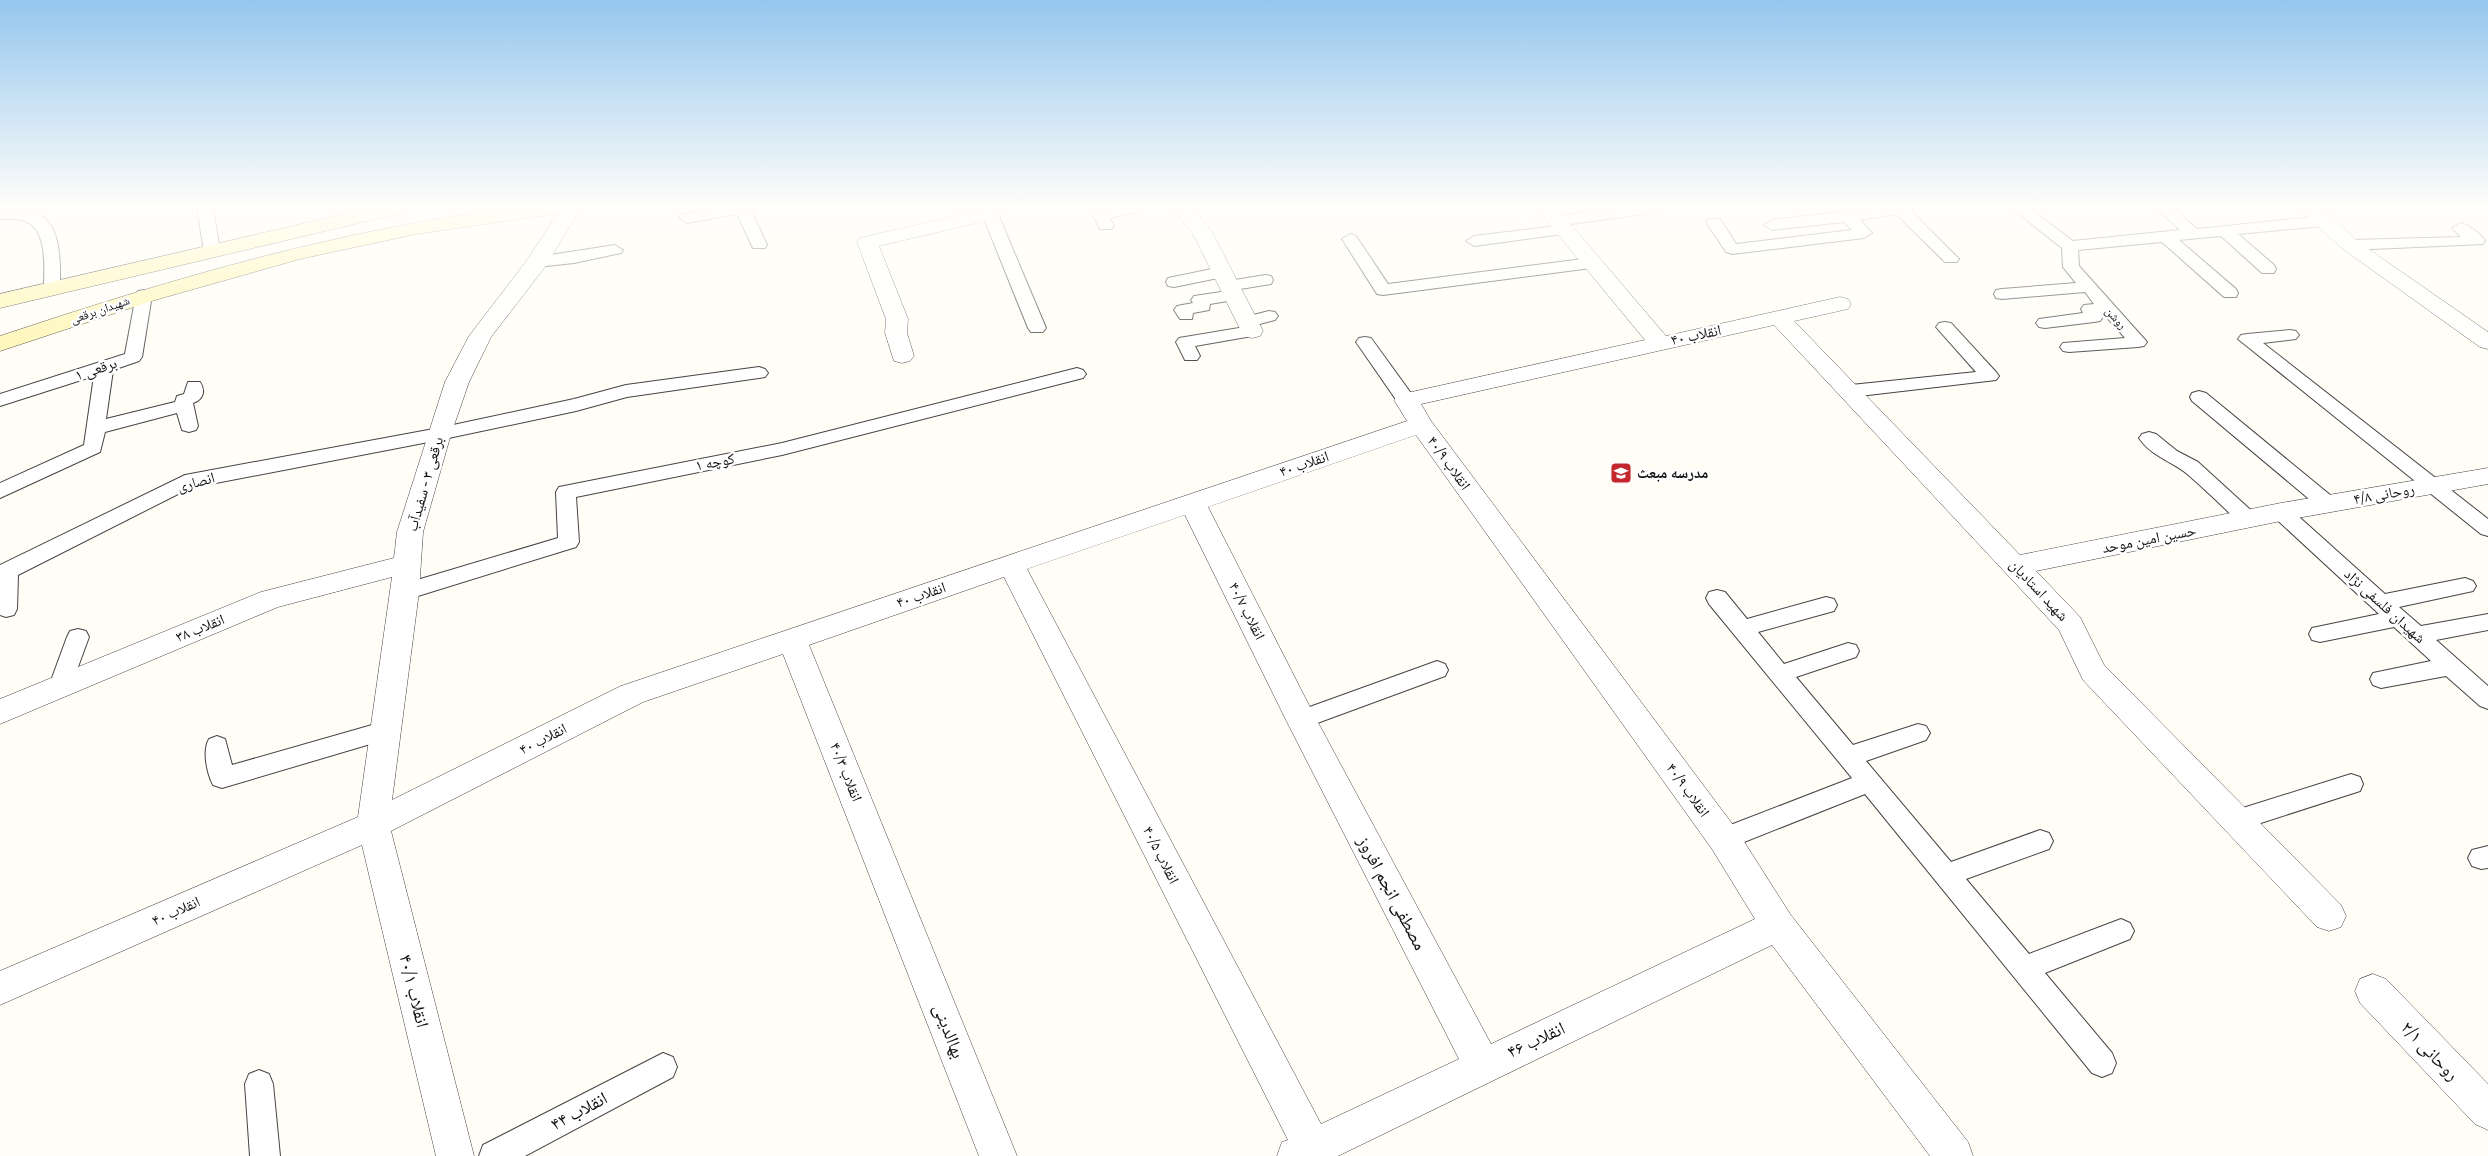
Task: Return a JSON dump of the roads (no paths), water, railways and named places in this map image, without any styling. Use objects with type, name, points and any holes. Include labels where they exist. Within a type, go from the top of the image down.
[{"type":"main road","name":"شهیدان برقعی","points":[[0,301],[165,262]]},
{"type":"main road","name":"شهیدان برقعی","points":[[0,344],[144,295],[263,262]]},
{"type":"street","name":"برقعی ۳ - سفیدآب","points":[[373,825],[405,592],[410,532],[439,434],[457,382],[480,336],[537,262]]},
{"type":"street","points":[[875,262],[897,320],[896,333],[902,356]]},
{"type":"street","points":[[1217,262],[1249,327]]},
{"type":"street","points":[[2374,262],[2488,342]]},
{"type":"street","points":[[1591,263],[1660,342]]},
{"type":"street","name":"انقلاب ۴۰","points":[[0,988],[373,825],[632,694],[1192,502],[1414,413],[1660,342],[1840,304]]},
{"type":"street","name":"شهید استادیان","points":[[1778,317],[1851,391],[2070,624],[2093,672],[2329,916]]},
{"type":"street","name":"انقلاب ۴۰/۹","points":[[1414,413],[1724,839],[1778,925],[1954,1156]]},
{"type":"street","name":"روحانی ۴/۸","points":[[2281,512],[2488,476]]},
{"type":"street","name":"انقلاب ۴۰/۷","points":[[1192,502],[1301,720]]},
{"type":"street","name":"حسین امین موحد","points":[[2016,566],[2281,512]]},
{"type":"street","name":"انقلاب ۳۸","points":[[0,712],[271,599],[407,564]]},
{"type":"street","name":"انقلاب ۴۰/۵","points":[[1011,564],[1304,1151]]},
{"type":"street","name":"انقلاب ۴۰/۳","points":[[792,639],[900,905]]},
{"type":"street","name":"مصطفی انجم افروز","points":[[1301,720],[1482,1065]]},
{"type":"street","name":"انقلاب ۴۰/۱","points":[[373,825],[455,1156]]},
{"type":"street","name":"بهاالدینی","points":[[900,905],[998,1156]]},
{"type":"street","name":"انقلاب ۴۶","points":[[1304,1151],[1778,925]]},
{"type":"street","name":"روحانی ۲/۱","points":[[2373,991],[2488,1111]]},
{"type":"lane","points":[[52,262],[52,288]]},
{"type":"lane","points":[[1010,262],[1037,328]]},
{"type":"lane","points":[[1365,262],[1383,290],[1591,263]]},
{"type":"lane","name":"روشن","points":[[2069,347],[2138,342],[2071,267],[2071,262]]},
{"type":"lane","points":[[2195,262],[2230,293]]},
{"type":"lane","points":[[2260,262],[2268,269]]},
{"type":"lane","points":[[1174,282],[1228,284],[1265,280]]},
{"type":"lane","points":[[1186,315],[1183,310],[1203,306],[1200,300],[1228,284]]},
{"type":"lane","points":[[2002,294],[2089,287]]},
{"type":"lane","name":"برقعی ۱","points":[[0,400],[133,357],[144,295]]},
{"type":"lane","points":[[2045,323],[2094,317],[2090,310],[2108,308]]},
{"type":"lane","points":[[1191,356],[1186,342],[1249,327],[1269,316]]},
{"type":"lane","points":[[1851,391],[1990,376],[1945,327]]},
{"type":"lane","points":[[2290,335],[2247,338],[2335,407],[2430,486],[2488,529]]},
{"type":"lane","points":[[1365,342],[1414,413]]},
{"type":"lane","points":[[0,491],[93,448],[104,366]]},
{"type":"lane","points":[[439,434],[576,405],[626,391],[759,373]]},
{"type":"lane","name":"کوچه ۱","points":[[405,592],[569,542],[566,492],[782,449],[1077,374]]},
{"type":"lane","points":[[189,426],[184,400],[193,397],[194,386]]},
{"type":"lane","points":[[2199,397],[2328,504]]},
{"type":"lane","points":[[96,428],[184,405]]},
{"type":"lane","name":"انصاری","points":[[6,609],[7,571],[185,482],[439,434]]},
{"type":"lane","points":[[2149,438],[2170,456],[2191,467],[2248,519]]},
{"type":"lane","name":"شهیدان فلسفی نژاد","points":[[2281,512],[2488,700]]},
{"type":"lane","points":[[2382,602],[2465,586]]},
{"type":"lane","points":[[1717,598],[2102,1063]]},
{"type":"lane","points":[[1742,628],[1826,605]]},
{"type":"lane","points":[[2320,634],[2399,618]]},
{"type":"lane","points":[[2417,635],[2488,622]]},
{"type":"lane","points":[[60,686],[78,637]]},
{"type":"lane","points":[[1780,674],[1848,651]]},
{"type":"lane","points":[[2381,679],[2451,666]]},
{"type":"lane","points":[[1301,720],[1437,670]]},
{"type":"lane","points":[[217,746],[222,778],[386,730]]},
{"type":"lane","points":[[1848,757],[1918,733]]},
{"type":"lane","points":[[1724,839],[1869,782]]},
{"type":"lane","points":[[2236,820],[2351,784]]},
{"type":"lane","points":[[1946,875],[2040,841]]},
{"type":"lane","points":[[2024,969],[2121,931]]},
{"type":"lane","name":"انقلاب ۴۴","points":[[494,1156],[663,1067]]},
{"type":"lane","points":[[259,1084],[265,1156]]},
{"type":"place","name":"مدرسه مبعث","points":[[1621,473]]}]
